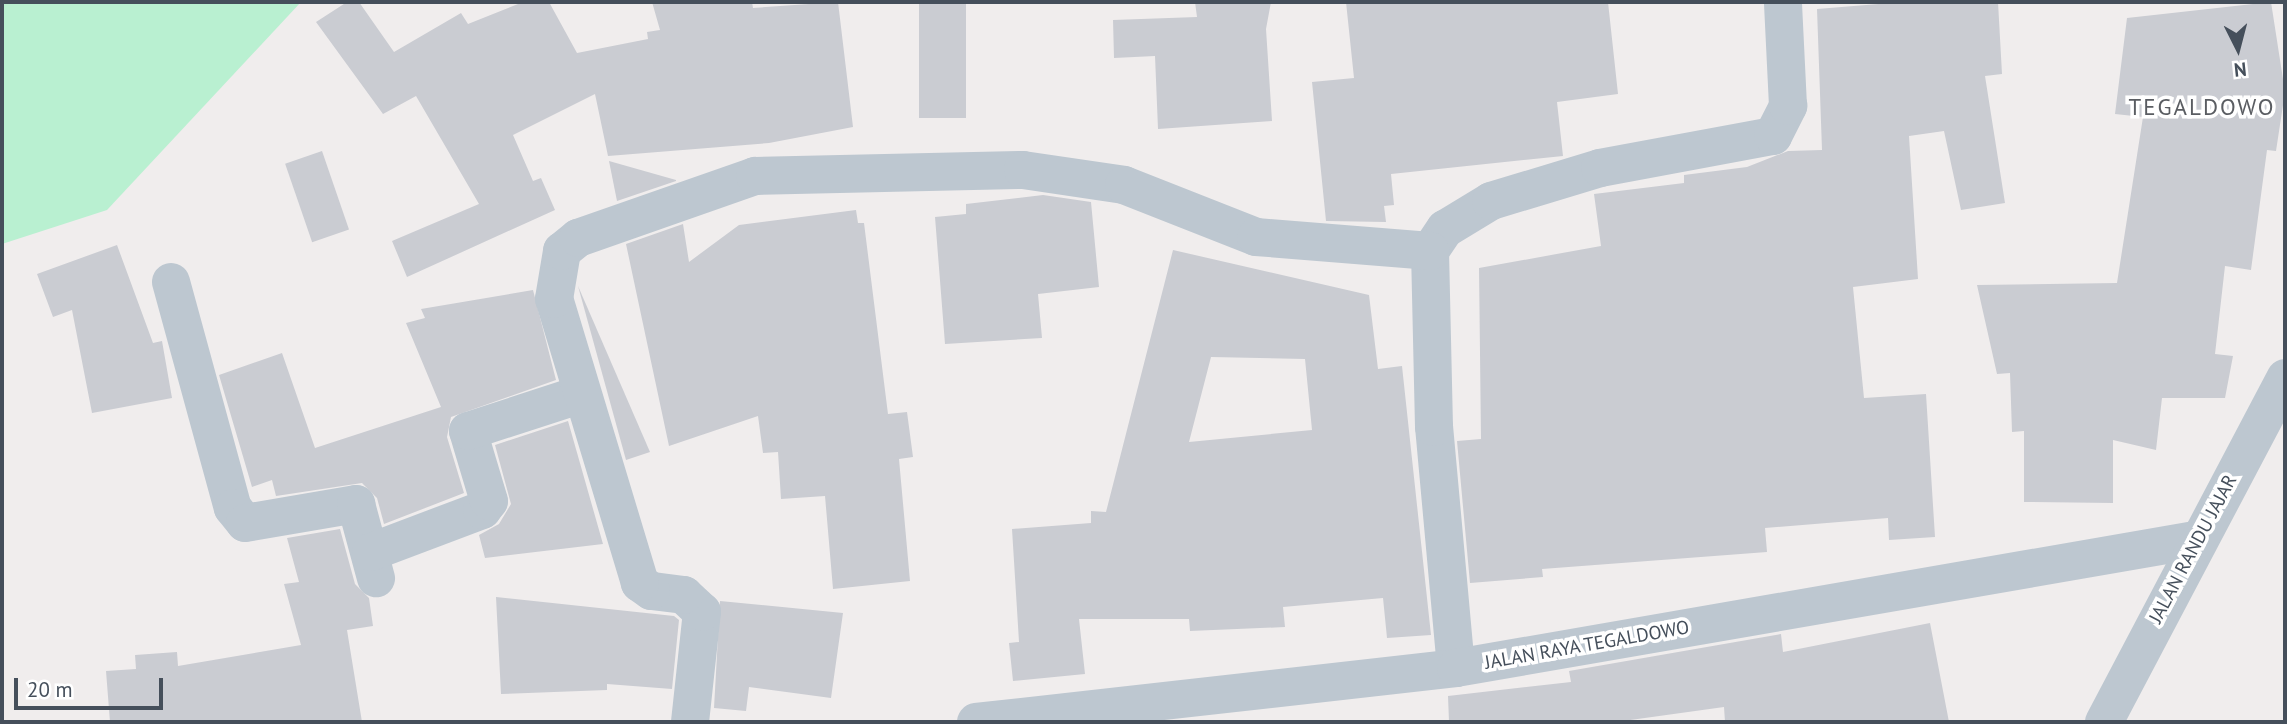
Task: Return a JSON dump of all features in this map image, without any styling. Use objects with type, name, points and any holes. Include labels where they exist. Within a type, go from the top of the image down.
[{"type":"street","points":[[1456,668],[1434,427],[1430,251],[1445,229],[1491,201],[1600,168],[1773,136],[1788,106],[1783,2]]},
{"type":"street","points":[[690,722],[702,612],[684,595],[651,591],[640,583],[579,395],[554,299],[562,251],[578,238],[755,176],[1065,174],[1124,185],[1256,237],[1430,251]]},
{"type":"street","points":[[171,282],[233,508],[245,523],[356,504],[373,565],[482,510],[488,491],[468,431],[579,395]]},
{"type":"street","name":"JALAN RANDU JAJAR","points":[[2104,722],[2195,540],[2271,433],[2285,378]]},
{"type":"street","name":"JALAN RAYA TEGALDOWO","points":[[976,722],[1213,710],[2195,540]]},
{"type":"green space","points":[[2,2],[301,2],[107,210],[2,244]]},
{"type":"building","points":[[347,2],[359,2],[394,52],[461,13],[468,24],[523,2],[549,2],[577,53],[648,39],[647,32],[660,30],[652,2],[752,2],[753,8],[838,2],[853,127],[769,143],[608,156],[595,94],[513,135],[533,181],[541,178],[555,210],[407,277],[392,241],[479,204],[416,96],[383,114],[316,22]]},
{"type":"building","points":[[919,2],[966,2],[966,118],[919,118]]},
{"type":"building","points":[[1195,2],[1271,2],[1266,29],[1272,121],[1158,129],[1155,56],[1114,58],[1113,20],[1197,17]]},
{"type":"building","points":[[1346,2],[1608,2],[1618,94],[1557,102],[1563,156],[1391,174],[1394,205],[1384,206],[1386,222],[1326,221],[1312,82],[1354,78]]},
{"type":"building","points":[[1903,2],[1998,2],[2002,74],[1985,76],[2005,203],[1961,210],[1944,131],[1909,136],[1918,279],[1853,287],[1864,398],[1926,394],[1935,537],[1889,540],[1888,518],[1765,528],[1767,552],[1542,569],[1543,577],[1470,583],[1457,441],[1481,439],[1479,268],[1601,246],[1594,194],[1684,183],[1684,175],[1747,167],[1788,151],[1822,150],[1817,9]]},
{"type":"building","points":[[2271,2],[2285,92],[2276,151],[2267,150],[2251,270],[2225,266],[2215,354],[2233,356],[2225,398],[2162,398],[2156,450],[2113,440],[2113,503],[2024,502],[2024,431],[2012,432],[2010,373],[1997,374],[1977,285],[2117,283],[2143,117],[2115,114],[2127,18]]},
{"type":"building","points":[[322,151],[349,229],[312,242],[285,164]]},
{"type":"building","points":[[609,161],[676,180],[676,181],[617,201]]},
{"type":"building","points":[[1043,195],[1091,202],[1099,287],[1038,294],[1042,338],[945,344],[935,217],[966,214],[966,204]]},
{"type":"building","points":[[856,210],[858,223],[864,223],[888,414],[907,412],[913,457],[899,459],[910,581],[833,589],[825,496],[781,499],[778,452],[763,453],[758,416],[669,446],[626,244],[683,224],[689,262],[739,225]]},
{"type":"building","points":[[117,245],[153,343],[162,341],[172,398],[92,413],[72,310],[53,317],[37,274]]},
{"type":"building","points":[[1173,250],[1369,295],[1378,369],[1402,366],[1431,635],[1387,638],[1383,598],[1283,607],[1285,627],[1190,631],[1189,619],[1079,619],[1085,674],[1013,681],[1009,643],[1019,642],[1012,529],[1091,523],[1091,511],[1106,512]],"holes":[[[1211,357],[1305,359],[1312,430],[1189,442]]]},
{"type":"building","points":[[578,286],[650,452],[626,460]]},
{"type":"building","points":[[533,290],[556,380],[451,417],[447,437],[464,493],[384,524],[377,498],[362,483],[276,496],[272,480],[252,487],[219,375],[282,353],[315,448],[441,407],[406,323],[425,318],[421,309]]},
{"type":"building","points":[[568,421],[603,544],[485,558],[479,535],[499,524],[511,504],[495,445]]},
{"type":"building","points":[[340,529],[355,584],[369,598],[373,626],[347,630],[362,722],[110,722],[106,671],[136,669],[135,655],[177,652],[178,666],[301,645],[284,584],[299,582],[287,538]]},
{"type":"building","points":[[496,597],[674,616],[679,620],[672,689],[607,684],[607,690],[501,694]]},
{"type":"building","points":[[720,601],[843,613],[831,698],[749,687],[746,711],[714,708]]},
{"type":"building","points":[[1930,623],[1949,722],[1725,722],[1724,707],[1616,722],[1449,722],[1448,696],[1571,682],[1569,671],[1781,634],[1783,652]]},
{"type":"district","name":"TEGALDOWO","points":[[2202,107]]}]
